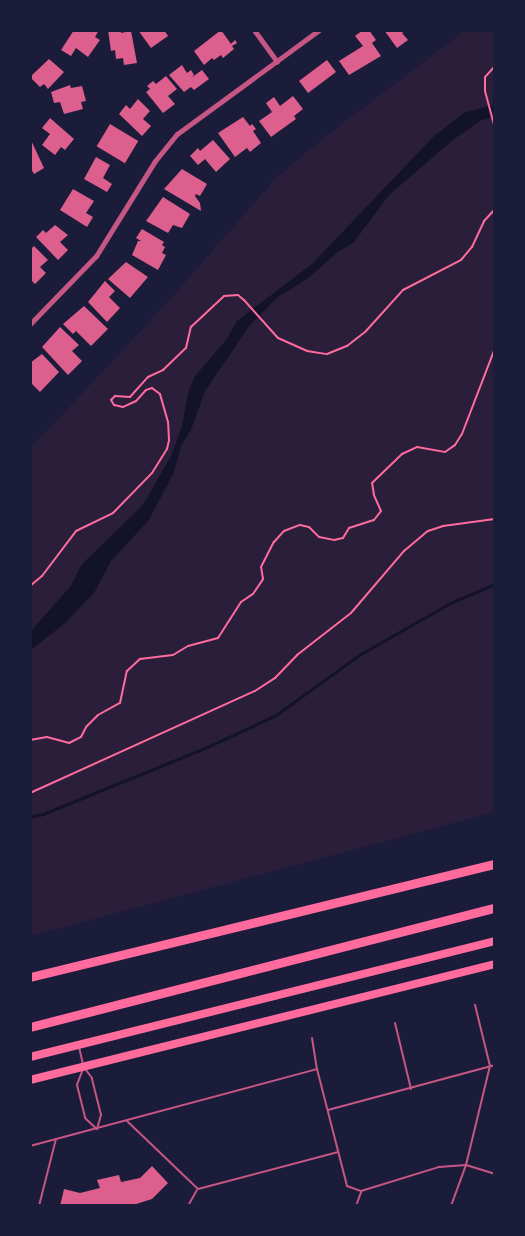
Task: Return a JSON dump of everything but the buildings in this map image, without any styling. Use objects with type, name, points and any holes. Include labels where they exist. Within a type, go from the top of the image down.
[{"type":"highway","points":[[30,977],[495,864]]},
{"type":"highway","points":[[30,1027],[495,908]]},
{"type":"main road","points":[[30,1057],[495,941]]},
{"type":"main road","points":[[30,1080],[495,964]]},
{"type":"street","points":[[254,30],[277,62]]},
{"type":"street","points":[[30,324],[92,261],[168,143],[187,125],[319,30]]},
{"type":"lane","points":[[451,1206],[466,1165],[490,1066],[475,1005]]},
{"type":"lane","points":[[395,1023],[411,1089]]},
{"type":"lane","points":[[312,1038],[316,1069],[347,1186],[361,1191],[439,1167],[466,1165],[495,1174]]},
{"type":"lane","points":[[78,1045],[84,1067],[92,1078],[100,1115],[98,1129]]},
{"type":"lane","points":[[328,1110],[495,1065]]},
{"type":"lane","points":[[84,1067],[77,1085],[85,1118],[98,1129]]},
{"type":"lane","points":[[30,1146],[316,1069]]},
{"type":"lane","points":[[127,1121],[198,1189]]},
{"type":"lane","points":[[39,1206],[56,1140]]},
{"type":"lane","points":[[188,1206],[198,1189],[338,1152]]},
{"type":"lane","points":[[356,1206],[361,1191]]},
{"type":"path","points":[[495,66],[485,77],[487,102],[495,129]]},
{"type":"path","points":[[495,159],[495,171]]},
{"type":"path","points":[[30,586],[42,576],[76,531],[113,513],[139,488],[167,449],[168,422],[160,394],[152,388],[146,390],[136,401],[123,407],[114,405],[111,400],[115,396],[130,397],[148,377],[163,370],[186,348],[191,327],[224,296],[238,295],[278,338],[307,351],[327,354],[348,346],[381,316],[403,290],[461,260],[472,247],[484,221],[495,209]]},
{"type":"path","points":[[30,740],[46,737],[69,743],[81,737],[86,727],[98,715],[120,703],[127,671],[140,659],[172,655],[188,646],[218,638],[241,602],[253,594],[263,579],[261,567],[274,542],[284,531],[300,525],[309,527],[319,537],[334,540],[342,538],[349,528],[374,520],[381,511],[372,483],[402,454],[417,447],[445,452],[455,445],[462,434],[468,412],[495,348]]},
{"type":"path","points":[[30,793],[255,691],[275,678],[297,655],[351,613],[404,551],[428,531],[443,526],[495,519]]},
{"type":"shaded area","points":[[466,30],[495,30],[495,812],[30,936],[30,449],[165,305],[277,177],[330,133]]},
{"type":"shaded area","points":[[495,104],[495,116],[480,121],[454,139],[389,195],[354,242],[338,252],[307,279],[278,297],[250,325],[205,391],[191,430],[181,446],[174,472],[149,520],[111,561],[94,593],[65,623],[30,651],[30,632],[70,587],[82,564],[140,508],[147,498],[171,456],[182,426],[188,393],[195,376],[227,339],[237,321],[312,264],[433,137],[464,113]]},
{"type":"waterway","points":[[30,817],[43,814],[205,748],[276,715],[359,655],[450,603],[495,584]]}]
